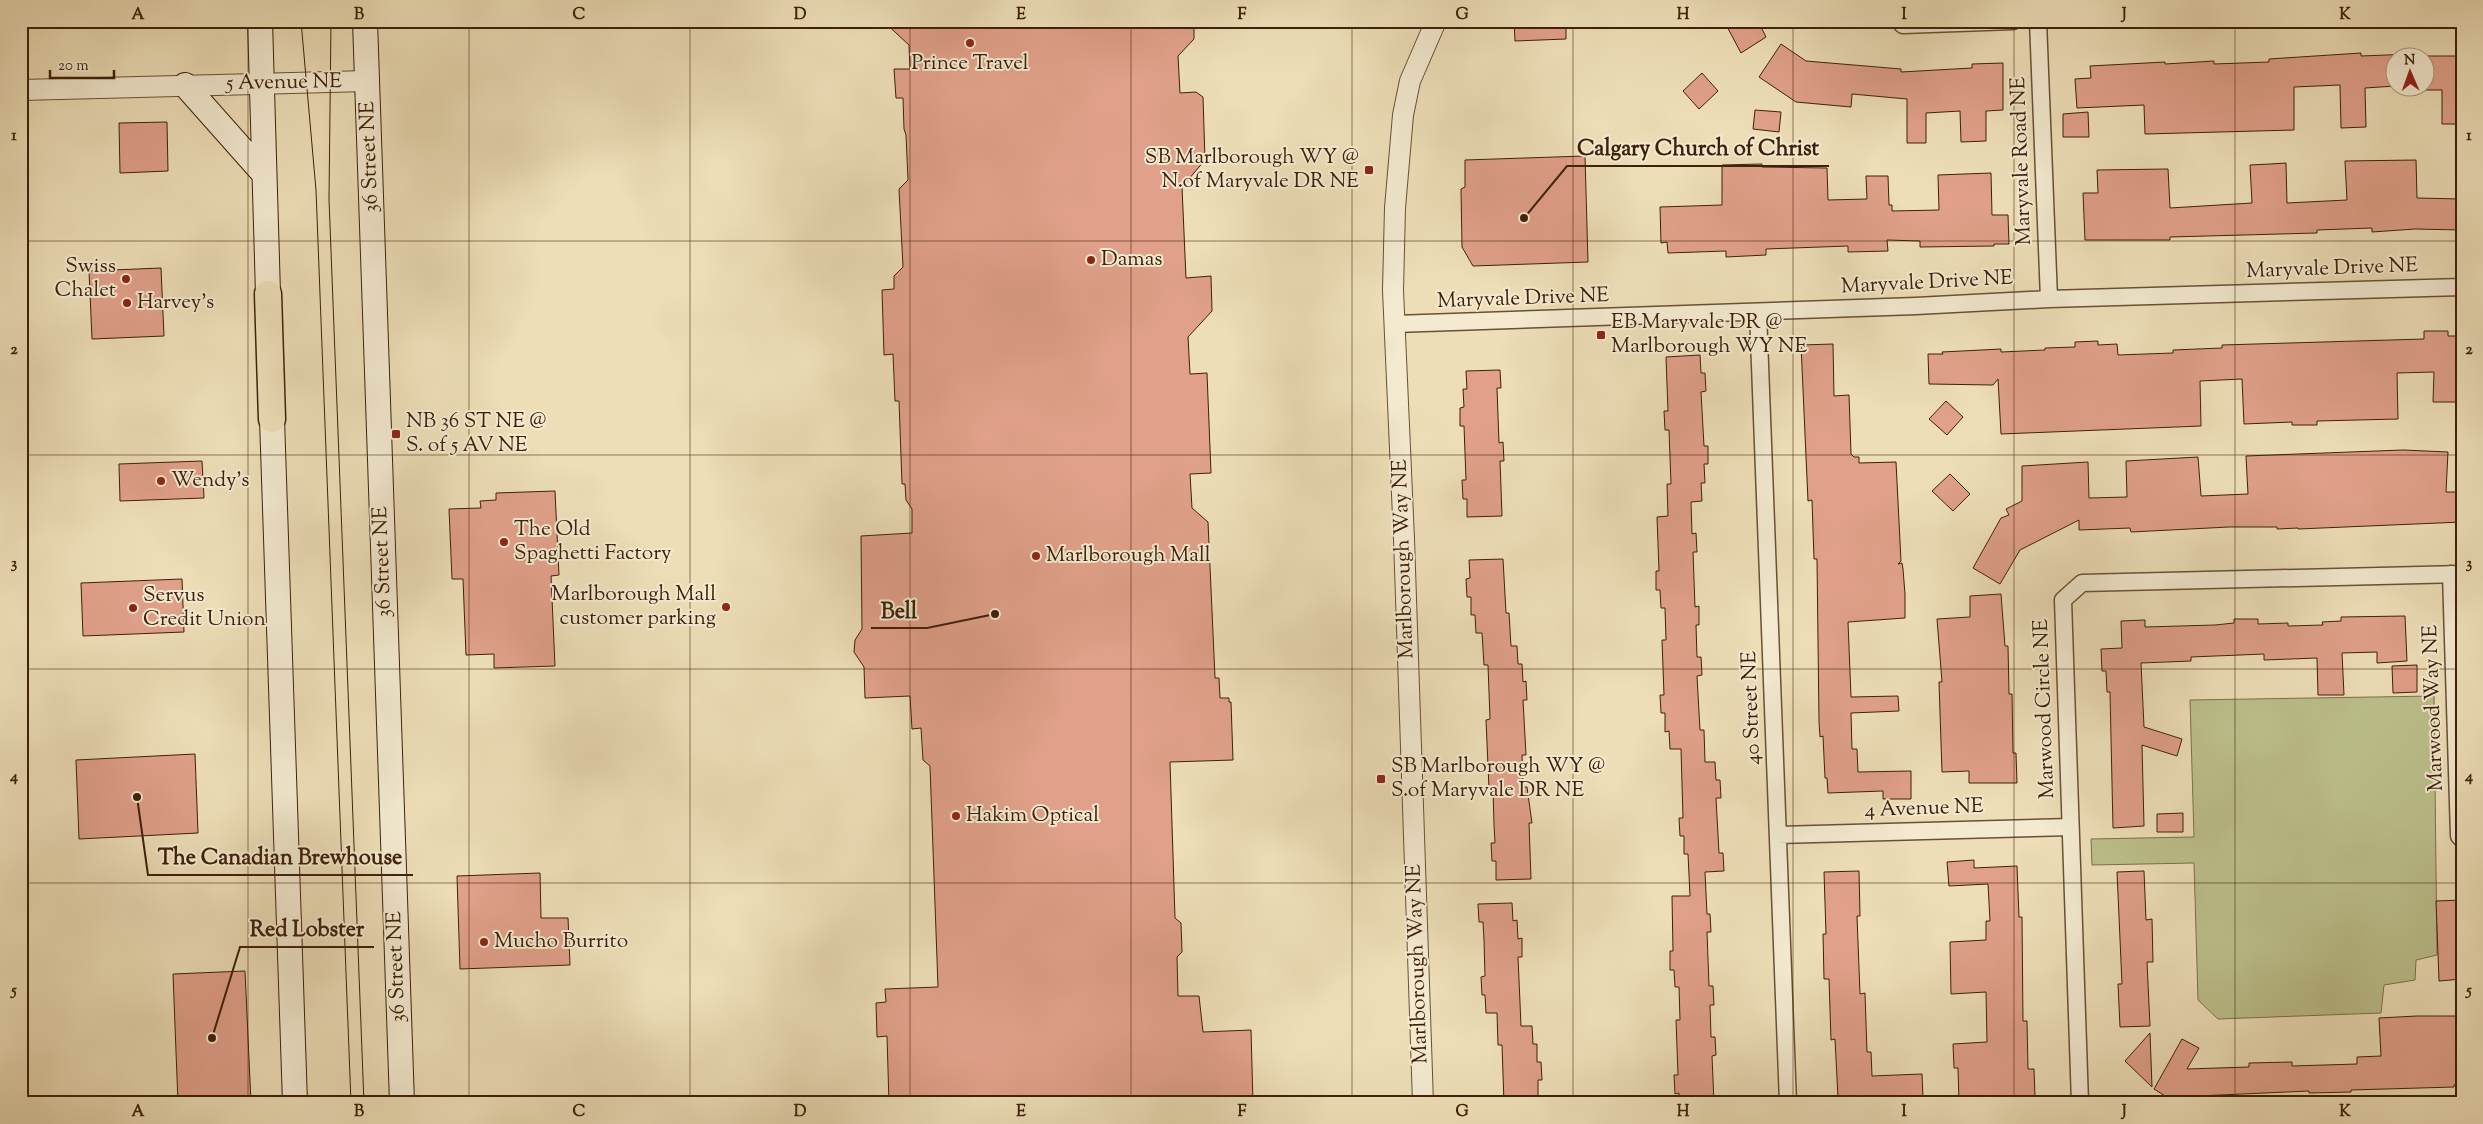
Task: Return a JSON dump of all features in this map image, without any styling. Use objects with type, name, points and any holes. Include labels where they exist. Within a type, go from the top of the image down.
[{"type":"main road","points":[[260,21],[295,1103]]},
{"type":"main road","name":"36 Street NE","points":[[365,21],[402,1103]]},
{"type":"main road","points":[[185,85],[264,174]]},
{"type":"street","name":"Marlborough Way NE","points":[[1423,1103],[1393,290],[1395,208],[1403,115],[1410,81],[1436,21]]},
{"type":"street","points":[[1899,21],[1903,25],[2012,21]]},
{"type":"street","name":"Maryvale Road NE","points":[[2038,21],[2049,298]]},
{"type":"street","name":"5 Avenue NE","points":[[21,90],[367,81]]},
{"type":"street","name":"Maryvale Drive NE","points":[[1395,324],[1758,312],[2049,298],[2462,287]]},
{"type":"street","name":"40 Street NE","points":[[1758,312],[1788,1103]]},
{"type":"street","name":"Marwood Circle NE","points":[[2080,1103],[2063,600],[2082,583],[2457,574]]},
{"type":"street","name":"Marwood Way NE","points":[[2457,574],[2459,836],[2462,839]]},
{"type":"street","name":"4 Avenue NE","points":[[1778,835],[2070,827]]},
{"type":"green space","points":[[2434,696],[2437,955],[2416,960],[2415,980],[2384,985],[2381,1013],[2218,1019],[2198,1000],[2194,863],[2092,865],[2091,839],[2194,837],[2190,700]]},
{"type":"building","name":"Marlborough Mall","points":[[883,21],[1194,21],[1194,39],[1178,56],[1180,93],[1196,92],[1203,97],[1205,160],[1182,187],[1186,278],[1211,276],[1212,311],[1188,337],[1190,374],[1207,373],[1211,473],[1190,474],[1192,508],[1208,522],[1215,678],[1219,678],[1220,698],[1229,698],[1229,702],[1231,702],[1233,760],[1170,762],[1175,918],[1181,923],[1182,952],[1177,957],[1178,996],[1199,996],[1203,1032],[1251,1030],[1253,1103],[889,1103],[887,1036],[877,1037],[876,1003],[886,1002],[885,989],[938,987],[930,766],[923,760],[921,728],[912,729],[910,696],[865,698],[864,667],[854,652],[855,640],[862,629],[861,536],[912,533],[912,509],[906,500],[905,484],[902,484],[899,401],[895,401],[893,354],[884,355],[882,290],[894,289],[894,276],[903,267],[899,189],[908,180],[906,135],[904,129],[903,98],[896,98],[894,69],[910,69],[909,45]]},
{"type":"building","points":[[1514,21],[1566,21],[1566,39],[1515,41]]},
{"type":"building","points":[[1724,21],[1758,21],[1766,37],[1741,53]]},
{"type":"building","points":[[1781,44],[1806,61],[1901,69],[1901,72],[1972,68],[1972,64],[2003,63],[2003,110],[1986,111],[1986,141],[1961,142],[1960,111],[1926,113],[1926,143],[1907,143],[1907,99],[1852,94],[1851,107],[1796,102],[1759,77]]},
{"type":"building","points":[[2361,53],[2361,56],[2386,55],[2386,87],[2365,88],[2366,127],[2341,128],[2340,85],[2294,87],[2294,130],[2145,134],[2144,105],[2077,108],[2075,79],[2091,78],[2090,66],[2165,62],[2165,64],[2214,61],[2214,64],[2269,62],[2269,59]]},
{"type":"building","points":[[2436,56],[2462,56],[2462,124],[2442,124],[2442,90],[2436,90]]},
{"type":"building","points":[[1702,73],[1718,91],[1699,109],[1683,91]]},
{"type":"building","points":[[1755,110],[1781,112],[1779,132],[1753,129]]},
{"type":"building","points":[[2088,112],[2089,137],[2063,137],[2063,114]]},
{"type":"building","points":[[167,122],[168,171],[120,173],[119,123]]},
{"type":"building","points":[[1585,156],[1588,262],[1473,266],[1462,247],[1461,189],[1465,187],[1465,160]]},
{"type":"building","points":[[2416,160],[2417,198],[2462,199],[2462,230],[2415,229],[2372,232],[2372,228],[2317,230],[2317,233],[2170,237],[2170,240],[2085,240],[2083,193],[2098,193],[2097,170],[2168,169],[2170,208],[2252,203],[2250,165],[2286,163],[2287,203],[2347,200],[2345,161]]},
{"type":"building","points":[[1762,164],[1762,167],[1827,168],[1828,200],[1867,199],[1866,176],[1888,176],[1889,205],[1892,205],[1892,211],[1939,210],[1938,175],[1991,173],[1992,215],[2008,215],[2009,244],[1920,247],[1920,241],[1887,240],[1888,251],[1848,252],[1848,246],[1766,249],[1766,255],[1726,257],[1726,251],[1668,253],[1667,242],[1661,243],[1660,207],[1722,205],[1722,165]]},
{"type":"building","name":"Harvey's","points":[[161,268],[164,336],[92,339],[89,271]]},
{"type":"building","points":[[2424,331],[2448,331],[2448,336],[2462,336],[2460,402],[2433,402],[2434,372],[2397,373],[2398,419],[2317,421],[2317,425],[2292,425],[2292,422],[2244,424],[2242,379],[2200,381],[2201,426],[2001,434],[1998,379],[1993,385],[1929,384],[1928,354],[1943,354],[1942,352],[2001,349],[2001,352],[2045,350],[2045,348],[2075,347],[2075,342],[2098,341],[2098,345],[2117,344],[2118,355],[2173,353],[2173,350],[2222,348],[2222,345],[2424,339]]},
{"type":"building","points":[[1833,344],[1834,396],[1849,395],[1851,454],[1854,457],[1859,457],[1859,463],[1896,462],[1901,561],[1898,564],[1902,563],[1905,594],[1905,618],[1848,622],[1851,697],[1898,696],[1899,711],[1851,713],[1852,749],[1857,749],[1858,772],[1911,771],[1911,799],[1883,799],[1883,791],[1828,793],[1827,778],[1825,778],[1823,736],[1820,737],[1819,722],[1817,559],[1814,559],[1812,500],[1808,501],[1801,345]]},
{"type":"building","points":[[1700,355],[1701,373],[1705,373],[1706,391],[1701,392],[1704,446],[1708,446],[1708,464],[1704,464],[1705,483],[1701,483],[1702,501],[1691,502],[1692,534],[1696,533],[1697,552],[1693,552],[1695,607],[1699,606],[1699,625],[1696,625],[1697,657],[1701,657],[1702,675],[1697,676],[1700,730],[1704,730],[1705,762],[1715,762],[1716,780],[1720,780],[1721,798],[1716,798],[1719,853],[1723,853],[1724,871],[1705,872],[1707,914],[1710,914],[1711,932],[1707,932],[1709,986],[1713,986],[1714,1005],[1710,1005],[1711,1037],[1715,1037],[1716,1055],[1712,1056],[1714,1103],[1679,1103],[1679,1093],[1675,1094],[1674,1075],[1678,1075],[1676,1020],[1680,1020],[1679,987],[1675,987],[1674,970],[1670,970],[1670,951],[1673,951],[1672,896],[1690,896],[1688,854],[1684,854],[1684,836],[1680,836],[1679,818],[1683,818],[1681,749],[1670,749],[1669,731],[1665,732],[1665,713],[1661,713],[1660,695],[1664,695],[1662,640],[1666,640],[1665,608],[1661,608],[1660,590],[1656,590],[1656,571],[1659,571],[1657,517],[1668,516],[1667,484],[1671,484],[1669,430],[1665,430],[1664,411],[1668,411],[1666,357]]},
{"type":"building","points":[[1500,370],[1501,388],[1497,388],[1499,443],[1503,442],[1504,461],[1500,461],[1502,516],[1467,517],[1467,499],[1463,499],[1462,480],[1466,480],[1464,426],[1460,426],[1460,408],[1464,407],[1463,389],[1467,389],[1466,371]]},
{"type":"building","points":[[1946,401],[1963,417],[1947,435],[1929,419]]},
{"type":"building","points":[[2403,450],[2448,452],[2446,492],[2462,492],[2462,522],[2298,529],[2229,527],[2131,532],[2130,528],[2079,530],[2079,520],[2020,550],[2000,584],[1973,568],[2001,518],[2009,515],[2006,509],[2022,501],[2022,466],[2088,462],[2089,498],[2127,497],[2126,461],[2198,457],[2201,496],[2248,494],[2246,456]]},
{"type":"building","name":"Wendy's","points":[[202,461],[204,498],[120,501],[119,464]]},
{"type":"building","points":[[1950,474],[1970,494],[1953,511],[1932,491]]},
{"type":"building","points":[[555,491],[559,575],[551,576],[555,666],[494,668],[494,654],[466,655],[463,579],[452,579],[449,509],[481,508],[480,501],[496,500],[496,493]]},
{"type":"building","points":[[1503,559],[1506,613],[1509,613],[1511,646],[1517,646],[1518,664],[1522,664],[1523,682],[1526,681],[1527,700],[1523,700],[1526,755],[1522,755],[1523,787],[1527,787],[1532,823],[1529,823],[1531,879],[1496,880],[1496,861],[1492,861],[1491,843],[1495,843],[1493,789],[1489,789],[1486,720],[1490,719],[1488,665],[1484,665],[1482,633],[1476,633],[1475,615],[1471,615],[1471,597],[1467,597],[1466,579],[1470,578],[1469,560]]},
{"type":"building","name":"Servus Credit Union","points":[[182,579],[184,632],[83,636],[81,583]]},
{"type":"building","points":[[2001,594],[2005,646],[2008,646],[2009,694],[2012,694],[2013,753],[2016,753],[2017,783],[1969,783],[1969,771],[1942,772],[1939,682],[1942,682],[1937,619],[1970,617],[1970,596]]},
{"type":"building","points":[[2405,616],[2407,661],[2377,663],[2377,652],[2342,653],[2344,695],[2318,695],[2317,658],[2264,660],[2264,654],[2191,657],[2191,661],[2141,663],[2144,727],[2182,739],[2177,756],[2142,745],[2144,826],[2113,828],[2110,692],[2107,692],[2106,671],[2102,671],[2101,649],[2122,648],[2121,621],[2145,620],[2145,627],[2215,625],[2234,623],[2234,619],[2258,619],[2258,624],[2288,623],[2288,626],[2323,625],[2322,622],[2341,621],[2341,617]]},
{"type":"building","points":[[2417,665],[2417,692],[2393,693],[2392,666]]},
{"type":"building","points":[[195,754],[198,833],[79,839],[76,760]]},
{"type":"building","points":[[2183,813],[2183,832],[2157,832],[2157,814]]},
{"type":"building","points":[[1974,860],[1974,868],[2017,866],[2019,917],[2022,917],[2023,1021],[2027,1021],[2028,1069],[2034,1069],[2035,1097],[2027,1097],[2027,1103],[1959,1103],[1958,1068],[1954,1068],[1953,1044],[1987,1042],[1986,992],[1951,994],[1950,942],[1986,940],[1986,921],[1990,921],[1988,884],[1949,886],[1947,862]]},
{"type":"building","points":[[1859,871],[1860,916],[1857,916],[1860,994],[1865,993],[1867,1052],[1871,1052],[1872,1076],[1922,1074],[1923,1098],[1898,1099],[1898,1096],[1838,1098],[1835,1039],[1831,1040],[1829,979],[1824,979],[1823,934],[1826,934],[1824,872]]},
{"type":"building","points":[[2144,871],[2146,920],[2152,919],[2153,962],[2147,962],[2150,1026],[2120,1027],[2118,984],[2122,984],[2117,872]]},
{"type":"building","points":[[540,873],[541,918],[568,918],[570,965],[460,969],[457,876]]},
{"type":"building","points":[[2462,900],[2462,979],[2439,981],[2436,901]]},
{"type":"building","points":[[1512,903],[1513,921],[1517,920],[1518,939],[1522,938],[1522,957],[1518,957],[1521,1026],[1532,1026],[1533,1044],[1537,1044],[1537,1062],[1541,1062],[1542,1080],[1538,1080],[1538,1098],[1535,1098],[1535,1103],[1504,1103],[1502,1045],[1498,1045],[1497,1013],[1486,1013],[1485,995],[1482,995],[1481,977],[1485,976],[1484,940],[1483,922],[1479,922],[1478,904]]},
{"type":"building","points":[[245,971],[251,1103],[178,1103],[173,974]]},
{"type":"building","points":[[2462,1016],[2462,1085],[2454,1085],[2454,1087],[2351,1090],[2351,1092],[2309,1093],[2309,1091],[2198,1096],[2195,1103],[2176,1103],[2154,1089],[2182,1039],[2199,1048],[2187,1069],[2249,1067],[2249,1063],[2292,1062],[2292,1066],[2357,1064],[2357,1057],[2381,1056],[2379,1018]]},
{"type":"building","points":[[2150,1033],[2152,1087],[2125,1061]]},
{"type":"tram line","points":[[301,21],[316,190],[351,1103]]},
{"type":"tram line","points":[[331,21],[329,199],[364,1103]]},
{"type":"place","name":"Prince Travel","points":[[970,43]]},
{"type":"place","name":"SB Marlborough WY @ N.of Maryvale DR NE","points":[[1369,170]]},
{"type":"place","name":"Calgary Church of Christ","points":[[1524,218]]},
{"type":"place","name":"Damas","points":[[1091,260]]},
{"type":"place","name":"Swiss Chalet","points":[[126,279]]},
{"type":"place","name":"Harvey's","points":[[127,303]]},
{"type":"place","name":"EB Maryvale DR @ Marlborough WY NE","points":[[1601,335]]},
{"type":"place","name":"NB 36 ST NE @ S. of 5 AV NE","points":[[396,434]]},
{"type":"place","name":"Wendy's","points":[[161,481]]},
{"type":"place","name":"The Old Spaghetti Factory","points":[[504,542]]},
{"type":"place","name":"Marlborough Mall","points":[[1036,556]]},
{"type":"place","name":"Marlborough Mall customer parking","points":[[726,607]]},
{"type":"place","name":"Servus Credit Union","points":[[133,608]]},
{"type":"place","name":"Bell","points":[[995,614]]},
{"type":"place","name":"SB Marlborough WY @ S.of Maryvale DR NE","points":[[1381,779]]},
{"type":"place","name":"The Canadian Brewhouse","points":[[137,797]]},
{"type":"place","name":"Hakim Optical","points":[[956,816]]},
{"type":"place","name":"Mucho Burrito","points":[[484,942]]},
{"type":"place","name":"Red Lobster","points":[[212,1038]]}]
